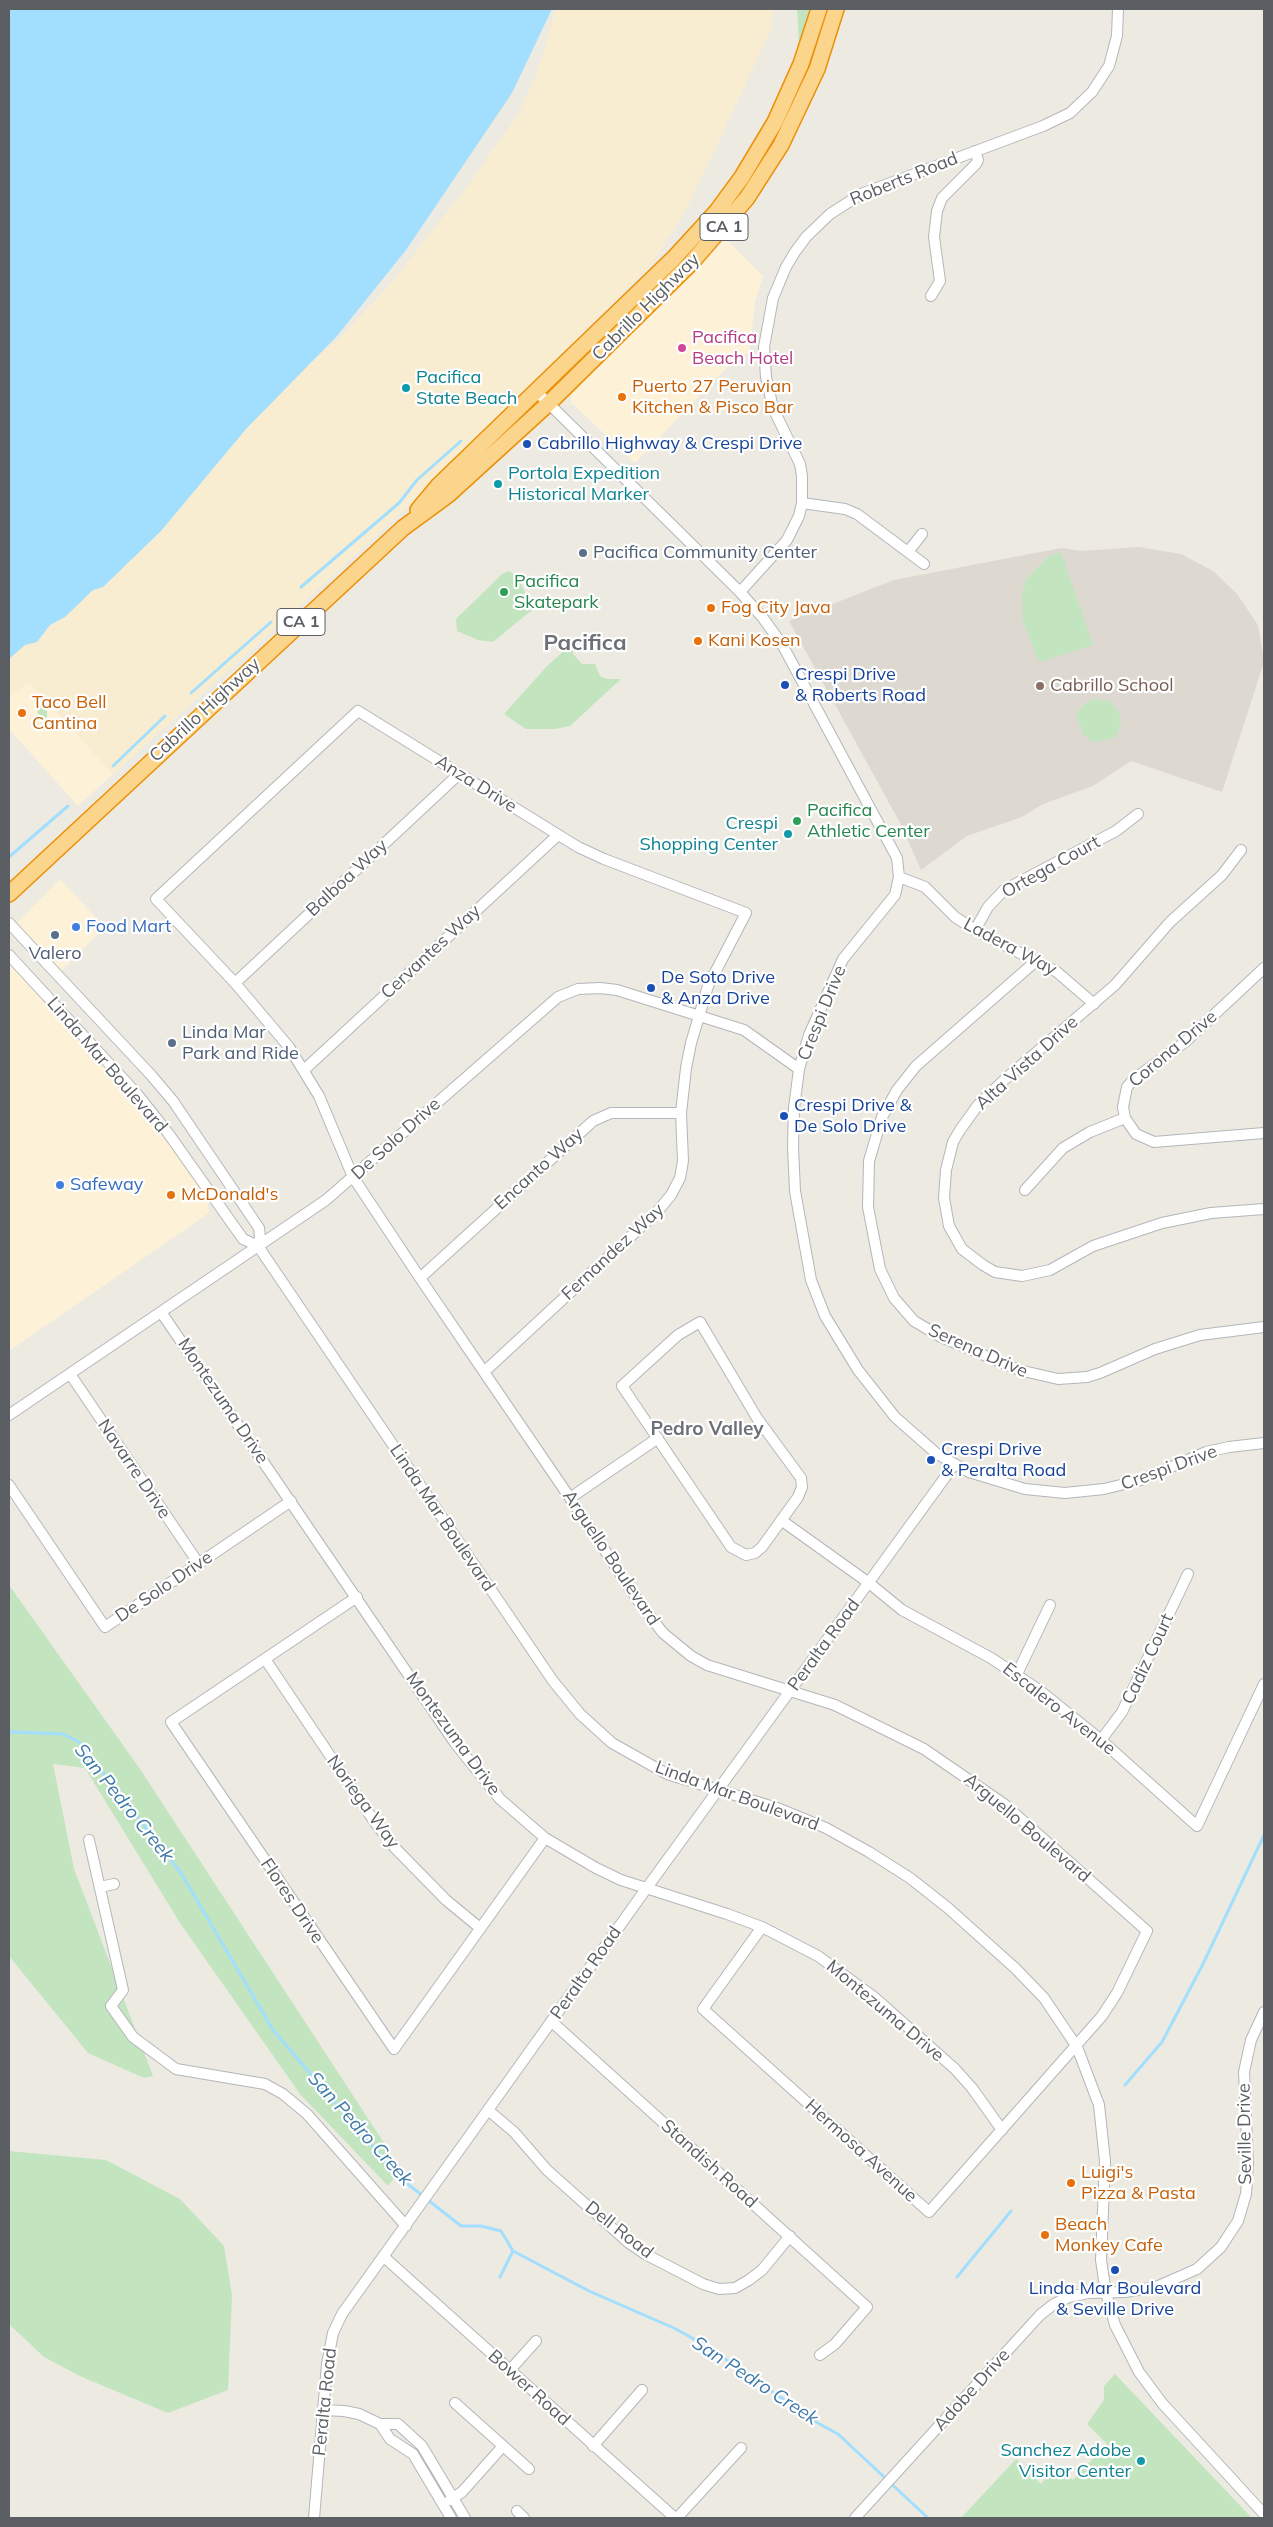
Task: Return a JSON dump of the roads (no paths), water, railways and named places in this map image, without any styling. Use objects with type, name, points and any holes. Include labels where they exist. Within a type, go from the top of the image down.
[{"type":"highway","name":"Cabrillo Highway","points":[[403,528],[438,486],[674,258],[730,194],[761,146],[784,103],[803,58],[819,9]]},
{"type":"highway","name":"Cabrillo Highway","points":[[9,894],[403,528],[448,494],[549,403],[692,262],[747,198],[774,157],[800,108],[824,49],[836,9]]},
{"type":"street","name":"Roberts Road","points":[[740,592],[788,540],[802,503],[800,464],[774,408],[764,361],[769,312],[786,267],[806,237],[830,214],[846,202],[878,186],[1043,126],[1070,112],[1082,103],[1102,79],[1112,58],[1117,36],[1118,9]]},
{"type":"street","points":[[931,296],[938,286],[940,278],[934,237],[937,211],[942,198],[977,162],[976,151]]},
{"type":"street","name":"Crespi Drive","points":[[536,391],[760,614],[783,646],[893,848],[899,877],[895,895],[853,944],[834,975],[809,1036],[799,1069],[793,1127],[794,1177],[801,1232],[817,1298],[846,1352],[882,1402],[923,1443],[954,1465],[986,1479],[1025,1489],[1044,1492],[1085,1492],[1141,1480],[1206,1452],[1230,1446],[1264,1443]]},
{"type":"street","points":[[802,503],[845,509],[857,514],[924,564]]},
{"type":"street","points":[[908,552],[922,534]]},
{"type":"street","name":"Anza Drive","points":[[156,899],[358,711],[558,835],[604,858],[746,913],[720,959],[699,1015]]},
{"type":"street","name":"Balboa Way","points":[[235,983],[460,774]]},
{"type":"street","name":"Ortega Court","points":[[975,930],[988,907],[1004,890],[1116,832],[1138,814]]},
{"type":"street","name":"Cervantes Way","points":[[304,1070],[558,835]]},
{"type":"street","name":"Alta Vista Drive","points":[[1241,850],[1222,876],[1170,922],[1126,974],[1094,1004],[991,1092],[960,1130],[949,1156],[944,1198],[949,1226],[962,1249],[982,1266],[995,1272],[1015,1276],[1036,1275],[1050,1270],[1093,1246],[1146,1227],[1212,1213],[1264,1209]]},
{"type":"street","name":"Ladera Way","points":[[899,877],[925,887],[955,917],[975,930],[1065,977],[1094,1004]]},
{"type":"street","name":"Arguello Boulevard","points":[[156,899],[273,1026],[304,1070],[332,1122],[353,1177],[651,1618],[676,1646],[707,1664],[792,1690],[878,1724],[924,1749],[966,1776],[1038,1832],[1147,1931],[1110,2005],[1077,2047]]},
{"type":"street","name":"Linda Mar Boulevard","points":[[9,923],[173,1101],[259,1228],[258,1246]]},
{"type":"street","name":"Linda Mar Boulevard","points":[[9,955],[138,1095],[164,1127],[243,1239],[258,1246],[566,1699],[595,1730],[631,1755],[667,1774],[780,1809],[826,1828],[869,1852],[910,1878],[948,1908],[1031,1984],[1056,2013],[1077,2047],[1093,2086],[1102,2123],[1104,2161],[1101,2251],[1106,2293],[1122,2340],[1150,2388],[1176,2419],[1264,2514]]},
{"type":"street","name":"Serena Drive","points":[[1036,961],[916,1066],[897,1090],[882,1118],[869,1161],[868,1207],[880,1269],[894,1298],[914,1321],[941,1337],[1019,1370],[1058,1379],[1087,1377],[1100,1373],[1155,1349],[1200,1335],[1264,1328]]},
{"type":"street","name":"Corona Drive","points":[[1125,1118],[1123,1096],[1134,1079],[1184,1042],[1262,974]]},
{"type":"street","name":"De Solo Drive","points":[[9,1415],[317,1206],[353,1177],[558,997],[578,989],[600,988],[617,990],[744,1030],[799,1069]]},
{"type":"street","name":"Fernandez Way","points":[[484,1372],[657,1212],[671,1195],[680,1178],[683,1161],[681,1113],[686,1068],[699,1015]]},
{"type":"street","name":"Encanto Way","points":[[420,1278],[593,1121],[611,1113],[681,1113]]},
{"type":"street","points":[[1025,1190],[1063,1148],[1090,1132],[1125,1118],[1136,1134],[1154,1142],[1264,1133]]},
{"type":"street","name":"Montezuma Drive","points":[[162,1312],[477,1771],[500,1799],[545,1838],[596,1868],[646,1889],[762,1927],[818,1956],[874,1997],[955,2069],[972,2088],[1002,2130]]},
{"type":"street","points":[[700,1322],[757,1418],[802,1478],[802,1487],[798,1497],[781,1520],[755,1553],[746,1555],[737,1552],[622,1386],[678,1335],[700,1322]]},
{"type":"street","name":"Navarre Drive","points":[[70,1374],[198,1564]]},
{"type":"street","points":[[570,1498],[658,1438]]},
{"type":"street","name":"Peralta Road","points":[[314,2518],[327,2364],[333,2333],[354,2295],[384,2257],[646,1889],[954,1465]]},
{"type":"street","name":"De Solo Drive","points":[[9,1485],[105,1627],[291,1501]]},
{"type":"street","name":"Escalero Avenue","points":[[781,1520],[869,1583],[902,1610],[1016,1674],[1101,1740],[1197,1826],[1264,1684]]},
{"type":"street","name":"Cadiz Court","points":[[1101,1740],[1122,1712],[1188,1574]]},
{"type":"street","name":"Flores Drive","points":[[357,1597],[171,1722],[394,2050],[545,1838]]},
{"type":"street","points":[[1016,1674],[1050,1605]]},
{"type":"street","name":"Noriega Way","points":[[265,1659],[374,1821],[395,1848],[446,1900],[480,1928]]},
{"type":"street","points":[[89,1840],[123,1990],[112,2002],[112,2006],[133,2037],[176,2069],[265,2084],[283,2094],[307,2114],[406,2226]]},
{"type":"street","points":[[100,1887],[114,1884]]},
{"type":"street","name":"Hermosa Avenue","points":[[762,1927],[703,2009],[930,2212],[1077,2047]]},
{"type":"street","name":"Seville Drive","points":[[1106,2293],[1156,2287],[1184,2276],[1210,2258],[1230,2235],[1238,2221],[1246,2194],[1248,2179],[1244,2072],[1251,2040],[1264,2012]]},
{"type":"street","name":"Standish Road","points":[[552,2021],[867,2307],[835,2344],[820,2355]]},
{"type":"street","name":"Dell Road","points":[[488,2110],[514,2132],[547,2170],[630,2243],[645,2254],[703,2284],[719,2289],[735,2288],[750,2280],[762,2270],[790,2236]]},
{"type":"street","name":"Bower Road","points":[[384,2257],[593,2446],[676,2518]]},
{"type":"street","name":"Adobe Drive","points":[[855,2518],[1040,2315],[1054,2304],[1069,2297],[1088,2293],[1106,2293]]},
{"type":"street","points":[[510,2370],[536,2341]]},
{"type":"street","points":[[593,2446],[642,2390]]},
{"type":"street","points":[[455,2404],[529,2469]]},
{"type":"street","points":[[322,2410],[352,2412],[380,2424],[398,2424],[411,2434],[434,2464],[465,2518]]},
{"type":"street","points":[[380,2424],[390,2439],[413,2454],[451,2518]]},
{"type":"street","points":[[443,2504],[462,2492],[503,2446]]},
{"type":"street","points":[[676,2518],[741,2448]]},
{"type":"water","points":[[9,9],[552,9],[512,93],[406,250],[337,336],[246,429],[161,531],[103,587],[93,590],[65,617],[50,625],[37,642],[25,645],[9,659]]},
{"type":"waterway","points":[[301,587],[399,503],[417,480],[461,441]]},
{"type":"waterway","points":[[191,693],[271,622]]},
{"type":"waterway","points":[[113,766],[165,716]]},
{"type":"waterway","points":[[9,857],[68,806]]},
{"type":"waterway","name":"San Pedro Creek","points":[[9,1730],[12,1732],[63,1734],[79,1742],[181,1873],[273,2030],[400,2178],[461,2226],[481,2226],[501,2231],[513,2251],[589,2291],[676,2329],[708,2347],[816,2422],[838,2434],[928,2518]]},
{"type":"waterway","points":[[1125,2085],[1162,2042],[1203,1964],[1264,1835]]},
{"type":"waterway","points":[[957,2277],[1011,2211]]},
{"type":"waterway","points":[[500,2277],[513,2251]]},
{"type":"place","name":"Pacifica Beach Hotel","points":[[682,348]]},
{"type":"place","name":"Pacifica State Beach","points":[[406,388]]},
{"type":"place","name":"Puerto 27 Peruvian Kitchen & Pisco Bar","points":[[622,397]]},
{"type":"place","name":"Cabrillo Highway & Crespi Drive","points":[[527,444]]},
{"type":"place","name":"Portola Expedition Historical Marker","points":[[498,484]]},
{"type":"place","name":"Pacifica Community Center","points":[[583,553]]},
{"type":"place","name":"Pacifica Skatepark","points":[[504,592]]},
{"type":"place","name":"Fog City Java","points":[[711,608]]},
{"type":"place","name":"Kani Kosen","points":[[698,641]]},
{"type":"place","name":"Crespi Drive & Roberts Road","points":[[785,685]]},
{"type":"place","name":"Cabrillo School","points":[[1040,686]]},
{"type":"place","name":"Taco Bell Cantina","points":[[22,713]]},
{"type":"place","name":"Pacifica Athletic Center","points":[[797,821]]},
{"type":"place","name":"Crespi Shopping Center","points":[[788,834]]},
{"type":"place","name":"Food Mart","points":[[76,927]]},
{"type":"place","name":"Valero","points":[[55,935]]},
{"type":"place","name":"De Soto Drive & Anza Drive","points":[[651,988]]},
{"type":"place","name":"Linda Mar Park and Ride","points":[[172,1043]]},
{"type":"place","name":"Crespi Drive & De Solo Drive","points":[[784,1116]]},
{"type":"place","name":"Safeway","points":[[60,1185]]},
{"type":"place","name":"McDonald's","points":[[171,1195]]},
{"type":"place","name":"Crespi Drive & Peralta Road","points":[[931,1460]]},
{"type":"place","name":"Luigi's Pizza & Pasta","points":[[1071,2183]]},
{"type":"place","name":"Beach Monkey Cafe","points":[[1045,2235]]},
{"type":"place","name":"Linda Mar Boulevard & Seville Drive","points":[[1115,2270]]},
{"type":"place","name":"Sanchez Adobe Visitor Center","points":[[1141,2461]]},
{"type":"district","name":"Pacifica","points":[[585,643]]},
{"type":"district","name":"Pedro Valley","points":[[707,1429]]}]
